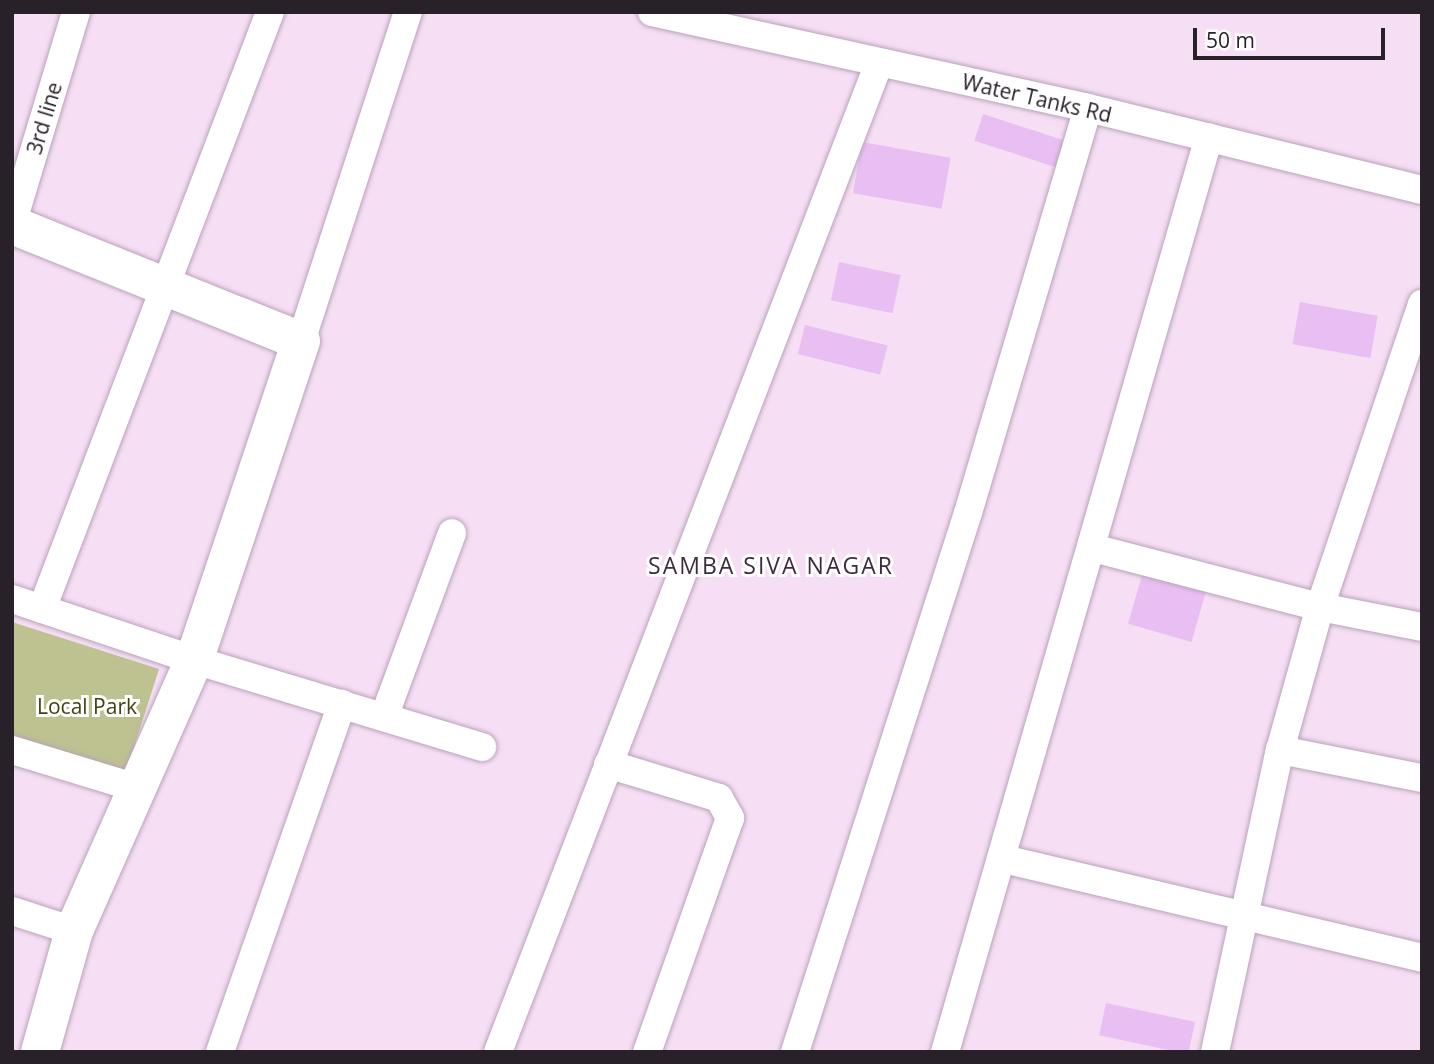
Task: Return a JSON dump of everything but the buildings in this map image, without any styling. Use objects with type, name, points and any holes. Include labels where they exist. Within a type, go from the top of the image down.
[{"type":"street","name":"3rd line","points":[[12,225],[76,12]]},
{"type":"street","points":[[41,609],[270,12]]},
{"type":"street","points":[[40,1052],[74,931],[140,789],[194,660],[408,12]]},
{"type":"street","name":"Water Tanks Rd","points":[[652,12],[732,22],[879,63],[1088,108],[1422,190]]},
{"type":"street","points":[[498,1052],[879,63]]},
{"type":"street","points":[[795,1052],[968,513],[1088,108]]},
{"type":"street","points":[[945,1052],[1004,859],[1209,137]]},
{"type":"street","points":[[12,225],[301,341]]},
{"type":"street","points":[[1214,1052],[1280,750],[1320,607],[1422,304]]},
{"type":"street","points":[[384,717],[452,533]]},
{"type":"street","points":[[1093,548],[1320,607],[1422,627]]},
{"type":"street","points":[[12,599],[194,660],[482,747]]},
{"type":"street","points":[[220,1052],[342,704]]},
{"type":"street","points":[[12,750],[140,789]]},
{"type":"street","points":[[1280,750],[1422,778]]},
{"type":"street","points":[[608,764],[719,798],[730,818],[647,1052]]},
{"type":"street","points":[[1004,859],[1422,958]]},
{"type":"street","points":[[12,911],[74,931]]},
{"type":"green space","name":"Local Park","points":[[12,622],[159,669],[124,778],[12,742]]},
{"type":"district","name":"SAMBA SIVA NAGAR","points":[[771,565]]}]
